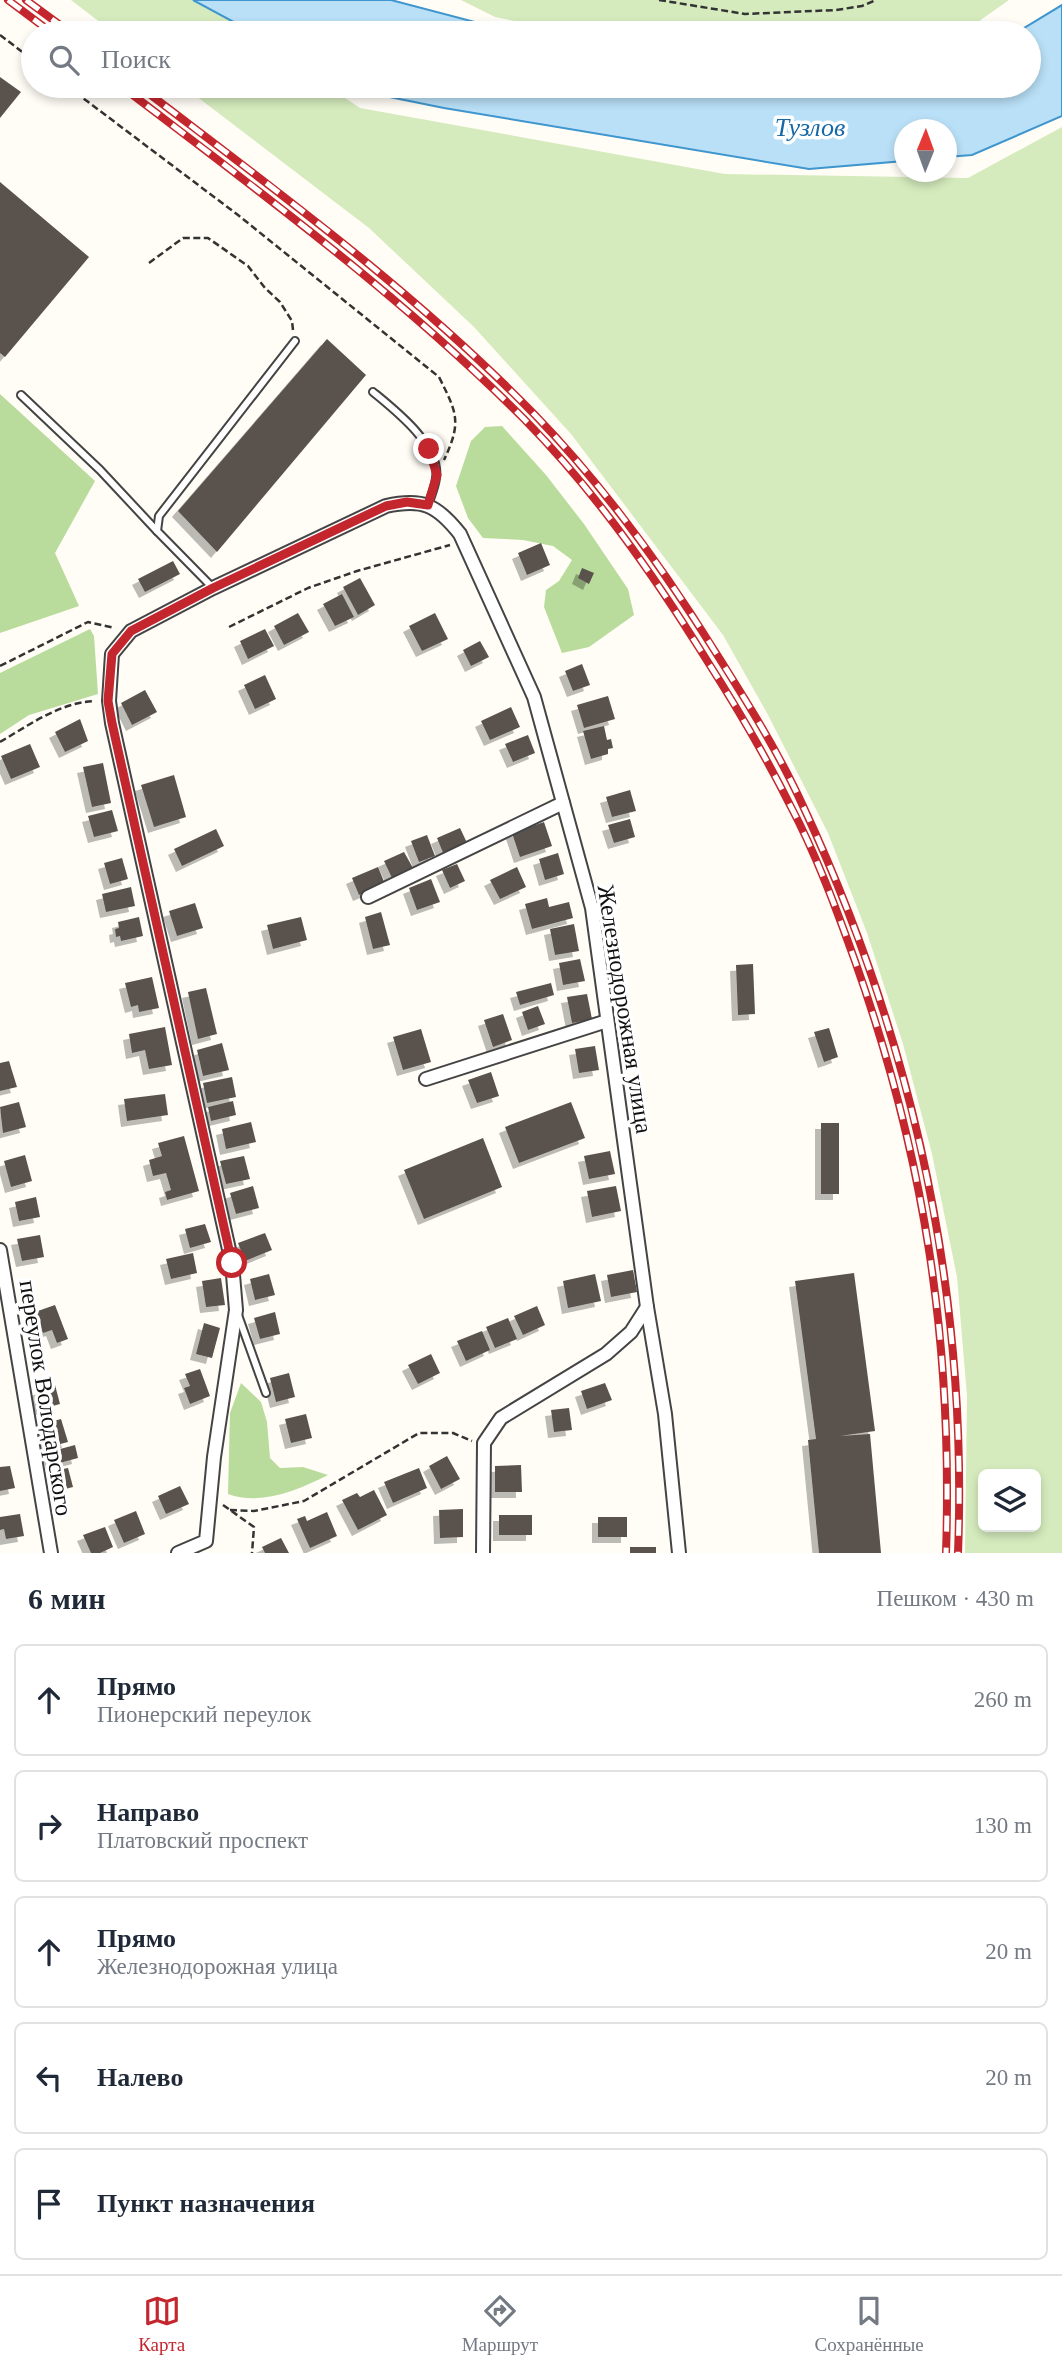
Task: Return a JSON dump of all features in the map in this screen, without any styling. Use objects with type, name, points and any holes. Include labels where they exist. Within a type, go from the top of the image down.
[{"type":"street","points":[[178,1553],[206,1541],[223,1385],[236,1310],[232,1263],[108,701],[112,654],[131,631],[213,588],[386,506],[407,502],[428,505]]},
{"type":"street","name":"Железнодорожная улица","points":[[428,505],[446,515],[463,542],[534,697],[592,908],[647,1307],[665,1414],[679,1553]]},
{"type":"street","points":[[368,897],[563,803]]},
{"type":"street","points":[[426,1079],[607,1021]]},
{"type":"street","name":"переулок Володарского","points":[[0,1250],[51,1553]]},
{"type":"street","points":[[484,1553],[484,1443],[501,1418],[606,1354],[631,1332],[647,1307]]},
{"type":"lane","points":[[157,531],[159,516],[295,341]]},
{"type":"lane","points":[[373,391],[407,420],[429,449],[437,475],[428,505]]},
{"type":"lane","points":[[22,395],[100,470],[213,588]]},
{"type":"lane","points":[[236,1310],[266,1393]]},
{"type":"path","points":[[659,0],[745,14],[836,10],[862,6],[876,0]]},
{"type":"path","points":[[0,35],[21,51]]},
{"type":"path","points":[[83,98],[238,215],[439,377],[456,410],[455,437],[437,475]]},
{"type":"path","points":[[149,263],[183,238],[208,238],[248,266],[280,302],[292,321],[295,341]]},
{"type":"path","points":[[229,626],[308,588],[357,571],[463,542]]},
{"type":"path","points":[[0,666],[88,622],[131,631]]},
{"type":"path","points":[[0,742],[47,715],[81,702],[108,701]]},
{"type":"path","points":[[252,1553],[254,1527],[230,1510],[254,1511],[304,1501],[419,1433],[453,1433],[464,1436],[483,1453]]},
{"type":"green space","points":[[71,0],[202,0],[233,21],[98,21]]},
{"type":"green space","points":[[461,0],[1009,0],[979,21],[514,21],[495,17]]},
{"type":"green space","points":[[199,98],[345,98],[360,108],[725,174],[894,177],[894,182],[957,182],[957,178],[968,178],[1062,127],[1062,1553],[965,1553],[967,1396],[957,1277],[932,1154],[903,1044],[867,933],[828,833],[767,713],[723,635],[571,434],[474,327],[369,228]]},
{"type":"green space","points":[[0,394],[95,481],[55,553],[79,606],[0,633]]},
{"type":"green space","points":[[502,426],[546,475],[584,524],[628,589],[634,615],[589,647],[562,653],[544,607],[546,590],[559,581],[572,560],[553,546],[523,540],[483,538],[468,518],[456,486],[471,441],[485,427]]},
{"type":"green space","points":[[90,629],[94,636],[98,694],[29,715],[0,734],[0,673]]},
{"type":"green space","points":[[241,1383],[261,1402],[267,1422],[270,1458],[280,1468],[303,1467],[328,1475],[279,1495],[253,1498],[228,1494],[230,1413]]},
{"type":"water","points":[[193,0],[391,0],[471,21],[232,21]]},
{"type":"water","name":"Тузлов","points":[[1062,5],[1062,116],[972,155],[957,156],[957,119],[894,119],[894,162],[809,169],[395,98],[1041,98],[1041,21],[1036,21]]},
{"type":"building","points":[[0,77],[21,92],[0,118]]},
{"type":"building","points":[[0,182],[89,257],[5,357],[0,353]]},
{"type":"building","points":[[327,339],[366,375],[217,552],[178,511]]},
{"type":"building","points":[[541,543],[550,565],[527,575],[518,553]]},
{"type":"building","points":[[173,561],[180,574],[145,592],[138,579]]},
{"type":"building","points":[[582,568],[594,573],[589,584],[578,578]]},
{"type":"building","points":[[360,578],[375,605],[358,615],[343,587]]},
{"type":"building","points":[[342,594],[354,617],[335,626],[323,604]]},
{"type":"building","points":[[298,613],[309,632],[284,645],[274,626]]},
{"type":"building","points":[[435,613],[448,639],[422,651],[409,626]]},
{"type":"building","points":[[265,629],[274,646],[248,659],[240,641]]},
{"type":"building","points":[[480,641],[489,657],[471,666],[463,650]]},
{"type":"building","points":[[582,664],[590,685],[573,691],[565,671]]},
{"type":"building","points":[[265,675],[276,699],[255,709],[244,685]]},
{"type":"building","points":[[145,690],[157,712],[132,725],[121,703]]},
{"type":"building","points":[[608,696],[615,719],[584,728],[577,705]]},
{"type":"building","points":[[511,707],[520,727],[490,740],[481,721]]},
{"type":"building","points":[[80,719],[88,741],[65,752],[55,732]]},
{"type":"building","points":[[604,726],[607,740],[611,739],[613,748],[608,749],[608,754],[591,759],[583,731]]},
{"type":"building","points":[[528,735],[535,753],[513,762],[505,744]]},
{"type":"building","points":[[30,744],[40,767],[11,779],[1,756]]},
{"type":"building","points":[[103,763],[111,803],[92,807],[83,767]]},
{"type":"building","points":[[174,775],[186,817],[154,827],[141,785]]},
{"type":"building","points":[[630,790],[636,811],[612,817],[606,797]]},
{"type":"building","points":[[112,810],[118,831],[94,837],[88,816]]},
{"type":"building","points":[[630,819],[635,837],[614,843],[608,825]]},
{"type":"building","points":[[544,822],[552,846],[520,857],[512,833]]},
{"type":"building","points":[[460,828],[468,845],[444,855],[437,838]]},
{"type":"building","points":[[216,829],[224,846],[182,866],[174,849]]},
{"type":"building","points":[[427,835],[435,856],[419,862],[411,841]]},
{"type":"building","points":[[404,852],[413,868],[392,878],[384,861]]},
{"type":"building","points":[[558,853],[564,874],[545,880],[539,859]]},
{"type":"building","points":[[122,858],[128,879],[110,884],[104,863]]},
{"type":"building","points":[[457,864],[465,881],[450,888],[442,870]]},
{"type":"building","points":[[378,867],[385,884],[359,895],[352,878]]},
{"type":"building","points":[[517,867],[526,887],[500,899],[490,880]]},
{"type":"building","points":[[431,879],[440,902],[417,910],[409,888]]},
{"type":"building","points":[[131,887],[135,906],[106,912],[102,894]]},
{"type":"building","points":[[547,898],[549,907],[569,902],[573,918],[532,929],[525,904]]},
{"type":"building","points":[[195,903],[203,928],[177,936],[169,911]]},
{"type":"building","points":[[381,912],[390,945],[373,949],[365,917]]},
{"type":"building","points":[[139,917],[143,936],[121,941],[120,936],[116,937],[118,922]]},
{"type":"building","points":[[301,917],[307,940],[273,949],[267,925]]},
{"type":"building","points":[[574,924],[579,951],[555,955],[550,929]]},
{"type":"building","points":[[580,959],[585,981],[563,985],[559,963]]},
{"type":"building","points":[[753,964],[755,1014],[738,1015],[736,965]]},
{"type":"building","points":[[152,977],[159,1008],[139,1012],[138,1005],[131,1007],[125,983]]},
{"type":"building","points":[[551,983],[554,995],[520,1005],[516,992]]},
{"type":"building","points":[[206,988],[217,1034],[198,1039],[188,992]]},
{"type":"building","points":[[587,994],[592,1019],[572,1023],[567,997]]},
{"type":"building","points":[[538,1006],[545,1024],[528,1030],[522,1012]]},
{"type":"building","points":[[503,1014],[512,1040],[493,1047],[484,1020]]},
{"type":"building","points":[[165,1027],[172,1065],[149,1069],[145,1050],[132,1053],[129,1034]]},
{"type":"building","points":[[829,1028],[838,1057],[824,1062],[814,1032]]},
{"type":"building","points":[[421,1029],[431,1062],[403,1070],[393,1037]]},
{"type":"building","points":[[222,1043],[229,1070],[203,1076],[197,1050]]},
{"type":"building","points":[[595,1046],[599,1070],[579,1073],[575,1049]]},
{"type":"building","points":[[9,1061],[17,1087],[0,1091],[0,1063]]},
{"type":"building","points":[[491,1072],[499,1096],[477,1103],[468,1080]]},
{"type":"building","points":[[232,1077],[236,1097],[207,1103],[203,1083]]},
{"type":"building","points":[[165,1094],[168,1115],[127,1121],[124,1099]]},
{"type":"building","points":[[233,1101],[236,1115],[211,1121],[208,1107]]},
{"type":"building","points":[[19,1102],[26,1127],[3,1133],[0,1107]]},
{"type":"building","points":[[571,1102],[585,1138],[519,1163],[505,1127]]},
{"type":"building","points":[[251,1122],[256,1142],[226,1149],[222,1129]]},
{"type":"building","points":[[821,1123],[839,1123],[839,1194],[821,1194]]},
{"type":"building","points":[[184,1136],[199,1191],[167,1200],[165,1192],[171,1190],[166,1173],[153,1176],[149,1160],[162,1156],[158,1143]]},
{"type":"building","points":[[483,1138],[502,1187],[424,1219],[404,1170]]},
{"type":"building","points":[[610,1151],[615,1174],[589,1179],[584,1156]]},
{"type":"building","points":[[25,1155],[32,1181],[11,1187],[4,1161]]},
{"type":"building","points":[[244,1156],[250,1179],[226,1184],[220,1161]]},
{"type":"building","points":[[253,1186],[259,1208],[236,1214],[230,1193]]},
{"type":"building","points":[[616,1186],[621,1211],[592,1217],[587,1191]]},
{"type":"building","points":[[36,1197],[40,1217],[19,1221],[15,1202]]},
{"type":"building","points":[[205,1224],[211,1242],[190,1248],[185,1229]]},
{"type":"building","points":[[265,1233],[272,1250],[245,1261],[238,1243]]},
{"type":"building","points":[[40,1235],[44,1257],[22,1261],[17,1239]]},
{"type":"building","points":[[193,1253],[197,1273],[171,1279],[166,1259]]},
{"type":"building","points":[[633,1270],[637,1292],[611,1297],[607,1275]]},
{"type":"building","points":[[854,1273],[875,1431],[840,1436],[870,1434],[881,1553],[819,1553],[808,1440],[816,1439],[795,1281]]},
{"type":"building","points":[[269,1274],[275,1295],[255,1300],[250,1279]]},
{"type":"building","points":[[595,1274],[601,1301],[568,1308],[563,1281]]},
{"type":"building","points":[[221,1278],[225,1305],[206,1307],[202,1281]]},
{"type":"building","points":[[55,1305],[68,1339],[57,1343],[52,1330],[43,1333],[35,1312]]},
{"type":"building","points":[[537,1306],[545,1325],[523,1335],[514,1316]]},
{"type":"building","points":[[275,1312],[280,1334],[260,1339],[254,1318]]},
{"type":"building","points":[[508,1318],[517,1339],[495,1348],[486,1327]]},
{"type":"building","points":[[204,1323],[220,1328],[212,1358],[196,1354]]},
{"type":"building","points":[[482,1331],[490,1350],[466,1361],[457,1341]]},
{"type":"building","points":[[431,1354],[440,1373],[418,1384],[408,1365]]},
{"type":"building","points":[[200,1369],[210,1396],[190,1404],[184,1388],[190,1386],[185,1374]]},
{"type":"building","points":[[289,1373],[295,1397],[276,1402],[270,1378]]},
{"type":"building","points":[[605,1383],[612,1400],[587,1409],[581,1391]]},
{"type":"building","points":[[55,1385],[60,1404],[42,1409],[37,1390]]},
{"type":"building","points":[[569,1408],[572,1430],[554,1432],[551,1410]]},
{"type":"building","points":[[306,1414],[312,1438],[291,1443],[285,1419]]},
{"type":"building","points":[[61,1419],[68,1442],[49,1447],[43,1424]]},
{"type":"building","points":[[75,1445],[78,1458],[52,1465],[49,1452]]},
{"type":"building","points":[[447,1456],[460,1479],[441,1489],[429,1466]]},
{"type":"building","points":[[521,1465],[522,1492],[495,1492],[495,1466]]},
{"type":"building","points":[[10,1466],[15,1488],[0,1491],[0,1467]]},
{"type":"building","points":[[68,1468],[73,1487],[57,1491],[53,1471]]},
{"type":"building","points":[[419,1468],[427,1488],[393,1503],[384,1482]]},
{"type":"building","points":[[180,1486],[189,1504],[166,1514],[158,1496]]},
{"type":"building","points":[[374,1490],[387,1515],[358,1530],[342,1500],[357,1493],[360,1497]]},
{"type":"building","points":[[463,1509],[463,1537],[440,1538],[439,1510]]},
{"type":"building","points":[[136,1511],[145,1534],[124,1543],[114,1520]]},
{"type":"building","points":[[327,1512],[337,1536],[310,1548],[297,1519],[305,1516],[307,1521]]},
{"type":"building","points":[[20,1514],[24,1536],[6,1539],[4,1529],[0,1530],[0,1517]]},
{"type":"building","points":[[499,1515],[532,1515],[532,1535],[499,1535]]},
{"type":"building","points":[[598,1517],[627,1517],[627,1537],[598,1537]]},
{"type":"building","points":[[105,1527],[113,1547],[100,1553],[91,1553],[83,1535]]},
{"type":"building","points":[[281,1538],[289,1553],[265,1553],[262,1547]]},
{"type":"building","points":[[630,1547],[656,1547],[656,1553],[630,1553]]},
{"type":"railway","points":[[8,0],[36,21]]},
{"type":"railway","points":[[26,0],[55,21]]},
{"type":"railway","points":[[137,98],[379,287],[477,373],[550,446],[599,504],[644,565],[686,627],[760,749],[799,824],[833,901],[879,1034],[900,1107],[929,1252],[939,1326],[945,1400],[946,1553]]},
{"type":"railway","points":[[155,98],[292,203],[441,325],[560,441],[654,559],[716,653],[773,747],[794,786],[842,895],[875,986],[903,1078],[925,1170],[942,1265],[953,1360],[959,1456],[958,1553]]},
{"type":"route","points":[[232,1263],[112,723],[108,701],[112,654],[131,631],[213,588],[386,506],[407,502],[428,505],[437,475],[429,449]]}]
